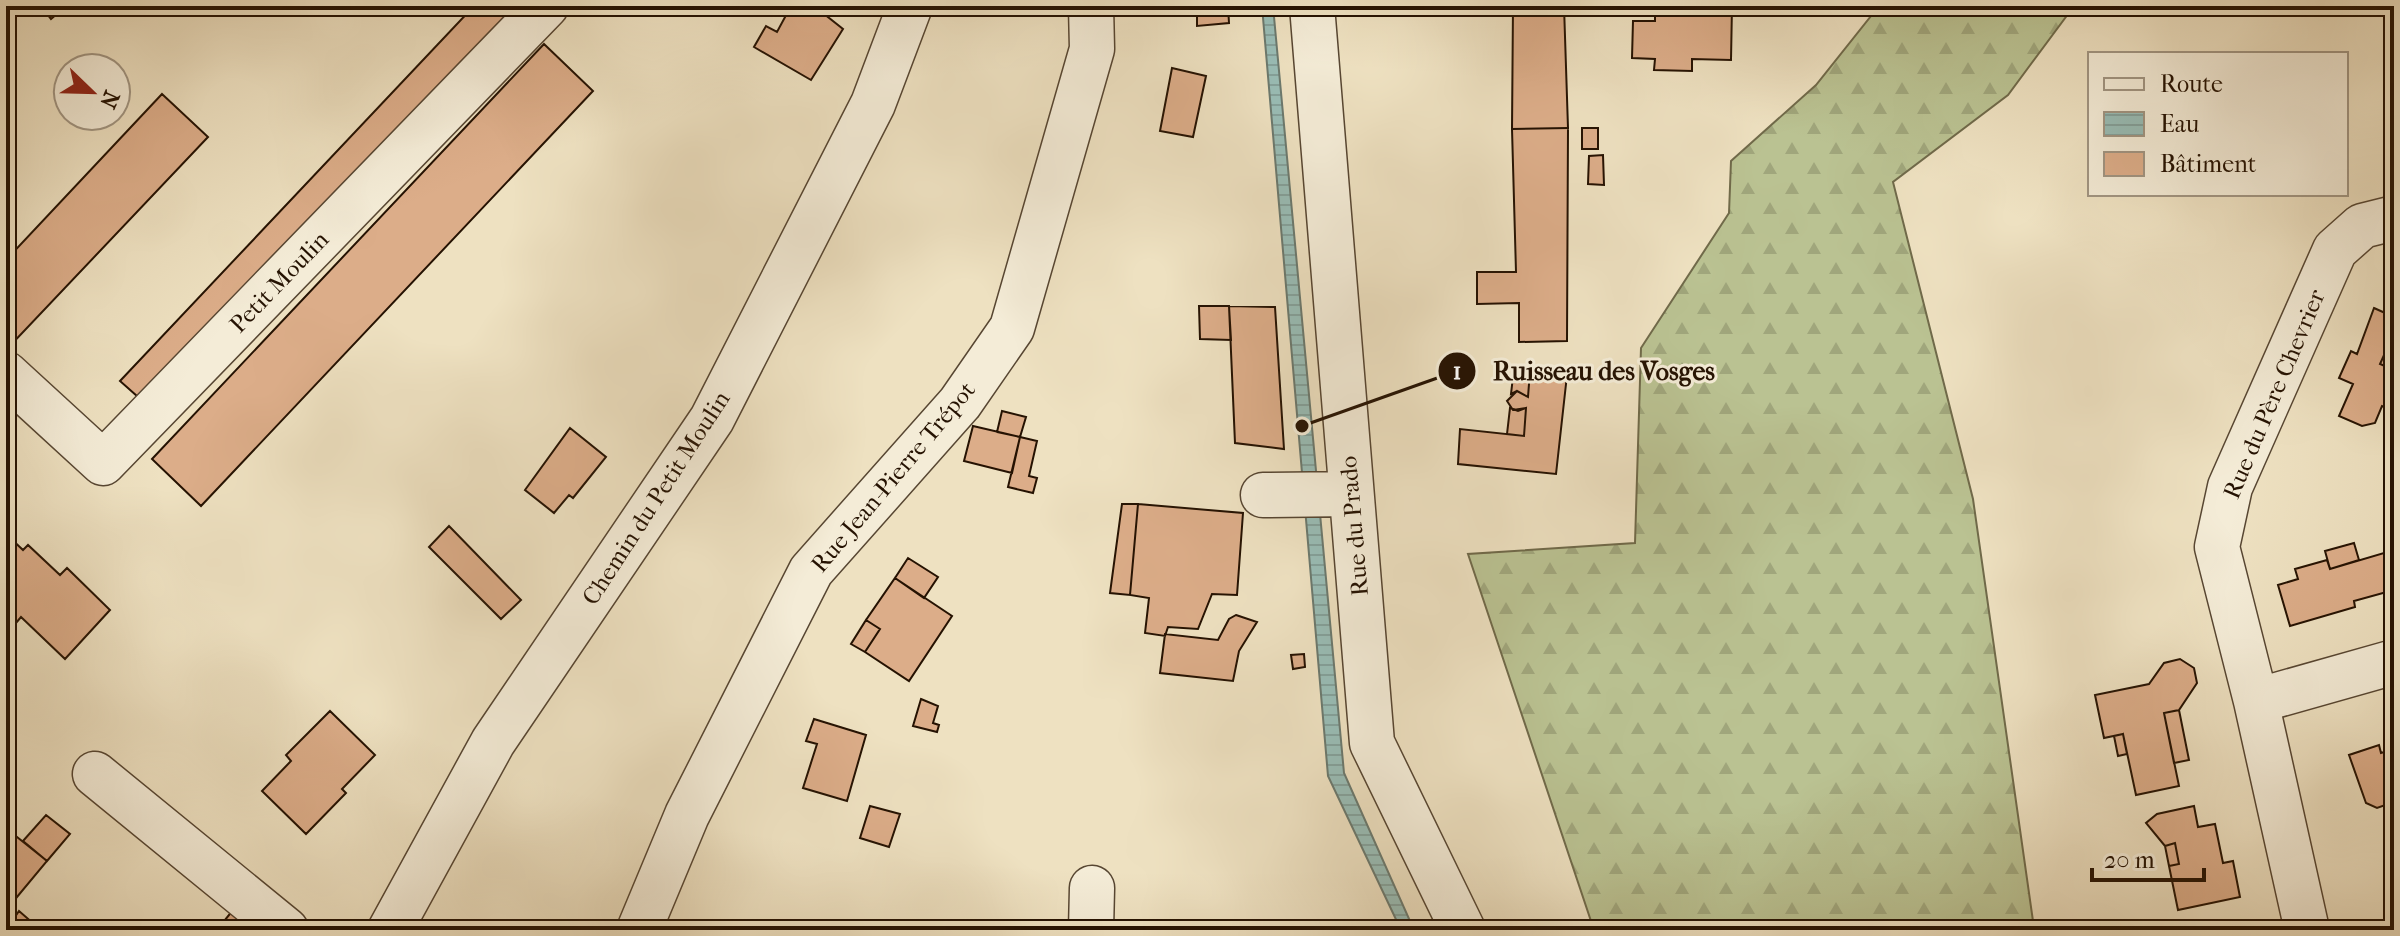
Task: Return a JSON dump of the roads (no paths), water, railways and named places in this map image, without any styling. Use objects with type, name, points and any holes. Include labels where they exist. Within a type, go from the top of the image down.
[{"type":"street","name":"Petit Moulin","points":[[6,374],[103,463],[546,6]]},
{"type":"street","name":"Chemin du Petit Moulin","points":[[390,930],[493,742],[712,419],[873,104],[910,6]]},
{"type":"street","name":"Rue Jean-Pierre Trépot","points":[[639,930],[687,815],[811,571],[960,403],[1012,328],[1092,49],[1091,6]]},
{"type":"street","name":"Rue du Prado","points":[[1312,6],[1372,743],[1463,930]]},
{"type":"street","name":"Rue du Père Chevrier","points":[[2307,930],[2256,701],[2217,547],[2230,487],[2335,250],[2362,226],[2394,218]]},
{"type":"street","points":[[1263,495],[1351,494]]},
{"type":"street","points":[[2256,701],[2394,662]]},
{"type":"street","points":[[95,774],[286,930]]},
{"type":"water","points":[[1262,6],[1273,6],[1344,773],[1414,930],[1401,930],[1328,776]]},
{"type":"place","name":"Ruisseau des Vosges","points":[[1302,426]]}]
